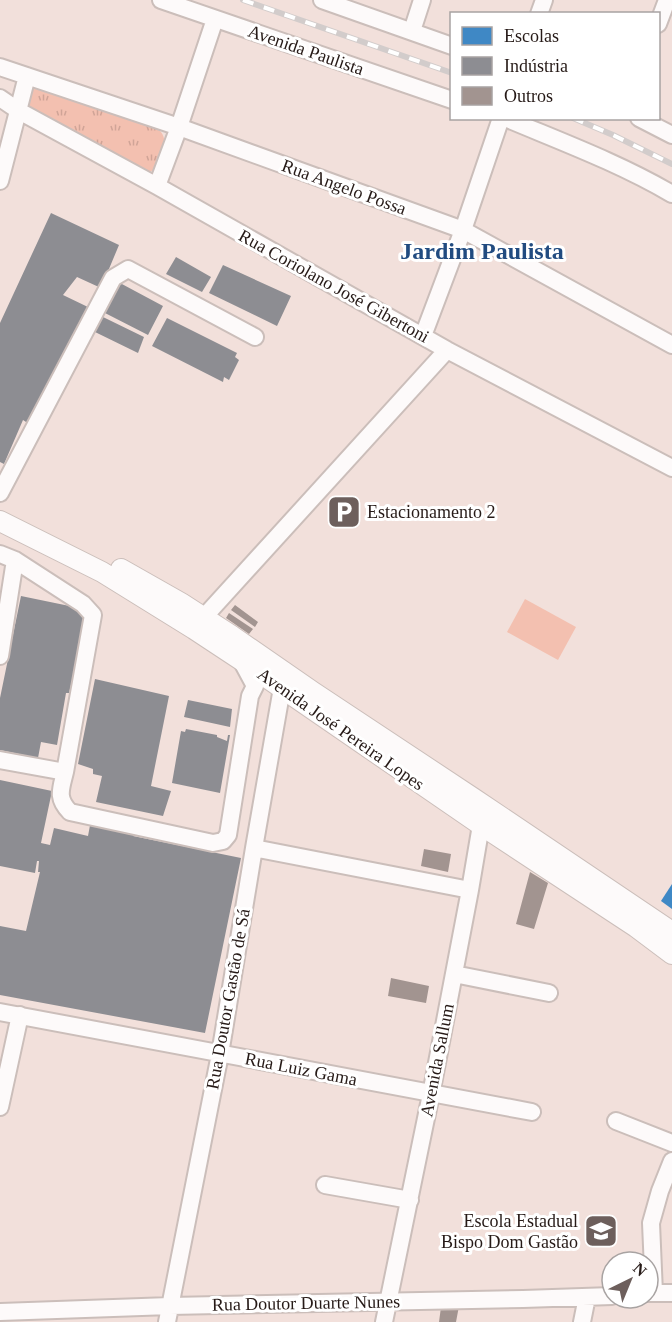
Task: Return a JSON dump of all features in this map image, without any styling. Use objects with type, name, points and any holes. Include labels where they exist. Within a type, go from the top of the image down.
[{"type":"main road","name":"Avenida José Pereira Lopes","points":[[0,505],[181,603],[198,623]]},
{"type":"main road","name":"Avenida José Pereira Lopes","points":[[0,520],[198,623],[287,683],[481,825],[641,920],[672,932]]},
{"type":"main road","name":"Avenida José Pereira Lopes","points":[[287,683],[473,798],[641,920],[672,954]]},
{"type":"street","name":"Avenida Paulista","points":[[161,0],[450,99]]},
{"type":"street","points":[[322,0],[450,45]]},
{"type":"street","points":[[412,31],[422,0]]},
{"type":"street","points":[[660,19],[667,0]]},
{"type":"street","points":[[157,186],[214,19]]},
{"type":"street","name":"Rua Angelo Possa","points":[[0,67],[179,127],[463,230],[672,345]]},
{"type":"street","points":[[0,181],[27,76]]},
{"type":"street","name":"Rua Coriolano José Gibertoni","points":[[0,98],[19,111],[447,350],[672,468]]},
{"type":"street","points":[[423,336],[502,120]]},
{"type":"street","points":[[508,120],[598,156],[672,194]]},
{"type":"street","points":[[643,120],[672,135]]},
{"type":"street","points":[[0,492],[113,278],[128,269],[255,338]]},
{"type":"street","points":[[198,623],[447,350]]},
{"type":"street","points":[[0,656],[8,557],[83,604],[93,615],[60,793],[63,805],[70,812],[213,843],[223,841],[228,836],[250,696],[255,686],[245,654]]},
{"type":"street","name":"Rua Doutor Gastão de Sá","points":[[168,1314],[220,1054],[254,848],[287,683]]},
{"type":"street","points":[[0,760],[65,772]]},
{"type":"street","name":"Avenida Sallum","points":[[384,1322],[470,890],[481,825],[473,798]]},
{"type":"street","points":[[254,848],[470,890]]},
{"type":"street","points":[[454,974],[549,993]]},
{"type":"street","name":"Rua Luiz Gama","points":[[0,1011],[532,1112]]},
{"type":"street","points":[[0,1107],[20,1015]]},
{"type":"street","points":[[616,1121],[672,1143]]},
{"type":"street","points":[[651,1250],[651,1222],[672,1161]]},
{"type":"street","points":[[325,1185],[410,1200]]},
{"type":"street","name":"Rua Doutor Duarte Nunes","points":[[0,1312],[168,1314],[388,1301],[600,1296]]},
{"type":"street","points":[[582,1322],[587,1297]]},
{"type":"green space","points":[[33,88],[159,130],[164,144],[154,170],[149,172],[27,108],[27,92]]},
{"type":"green space","points":[[525,599],[576,627],[558,660],[507,632]]},
{"type":"building: Escolas","points":[[672,884],[672,909],[661,901]]},
{"type":"building: Indústria","points":[[51,213],[119,245],[101,288],[77,277],[63,295],[90,308],[40,431],[23,420],[4,464],[0,462],[0,323]]},
{"type":"building: Indústria","points":[[176,257],[211,277],[202,292],[166,274]]},
{"type":"building: Indústria","points":[[223,265],[291,296],[277,326],[209,293]]},
{"type":"building: Indústria","points":[[120,283],[163,306],[148,335],[105,313],[113,298],[107,295]]},
{"type":"building: Indústria","points":[[103,317],[144,337],[138,353],[95,332]]},
{"type":"building: Indústria","points":[[167,318],[237,353],[235,357],[239,360],[229,380],[224,377],[223,382],[152,346]]},
{"type":"building: Indústria","points":[[21,596],[84,609],[87,618],[69,693],[66,693],[57,745],[41,742],[38,758],[0,750],[0,698]]},
{"type":"building: Indústria","points":[[95,679],[169,696],[151,786],[171,791],[163,816],[96,802],[102,776],[93,774],[93,769],[78,764]]},
{"type":"building: Indústria","points":[[188,700],[232,709],[230,727],[184,717]]},
{"type":"building: Indústria","points":[[186,729],[217,735],[227,741],[230,735],[220,793],[172,783],[181,731],[185,732]]},
{"type":"building: Indústria","points":[[0,780],[52,791],[41,843],[50,845],[54,828],[88,836],[91,820],[136,828],[133,836],[241,858],[205,1033],[0,995],[0,926],[26,931],[40,872],[38,872],[39,861],[37,861],[35,873],[0,866]]},
{"type":"building: Outros","points":[[235,605],[258,622],[255,627],[231,610]]},
{"type":"building: Outros","points":[[229,613],[253,629],[249,634],[226,618]]},
{"type":"building: Outros","points":[[424,849],[451,854],[448,872],[421,866]]},
{"type":"building: Outros","points":[[530,872],[548,883],[534,929],[516,924]]},
{"type":"building: Outros","points":[[391,978],[429,986],[426,1003],[388,996]]},
{"type":"building: Outros","points":[[459,1306],[456,1322],[439,1322],[441,1307]]},
{"type":"railway","points":[[243,0],[450,72]]},
{"type":"railway","points":[[578,120],[672,164]]},
{"type":"place","name":"Estacionamento 2","points":[[344,512]]},
{"type":"place","name":"Escola Estadual Bispo Dom Gastão","points":[[601,1231]]},
{"type":"district","name":"Jardim Paulista","points":[[482,251]]}]
